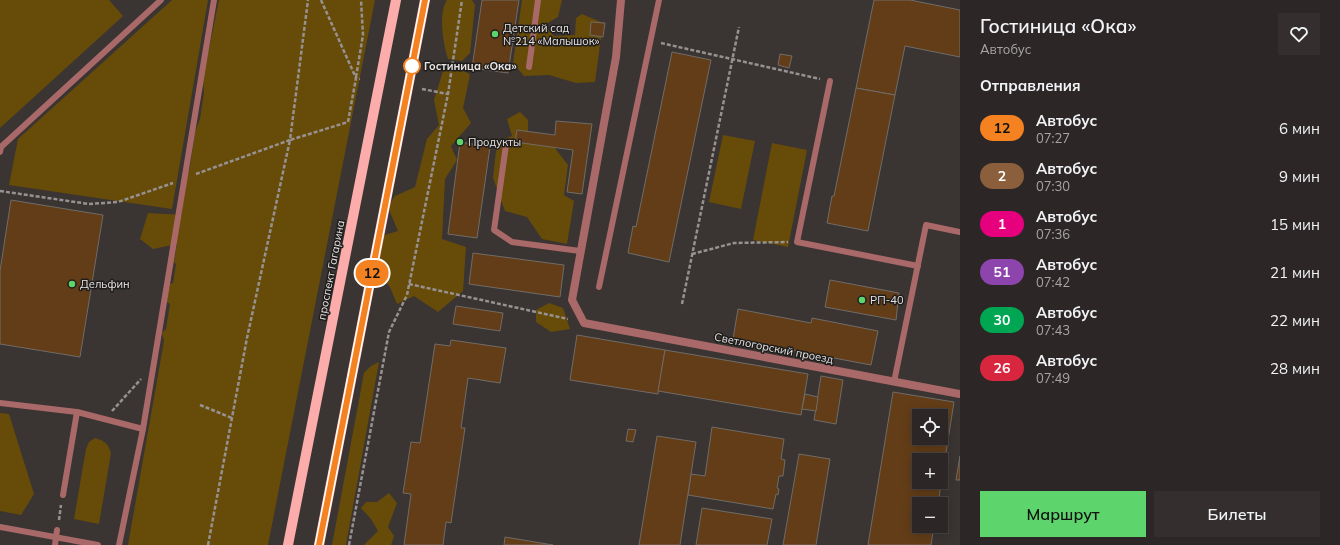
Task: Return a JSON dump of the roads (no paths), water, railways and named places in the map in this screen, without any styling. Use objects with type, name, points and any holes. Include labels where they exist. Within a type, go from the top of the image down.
[{"type":"main road","name":"проспект Гагарина","points":[[288,545],[396,0]]},
{"type":"main road","points":[[319,545],[425,0]]},
{"type":"street","points":[[580,251],[616,57],[621,0]]},
{"type":"street","name":"Светлогорский проезд","points":[[580,251],[572,300],[584,323],[960,394]]},
{"type":"lane","points":[[0,152],[1,147],[161,0]]},
{"type":"lane","points":[[119,545],[143,429],[186,178],[214,0]]},
{"type":"lane","points":[[528,67],[538,0]]},
{"type":"lane","points":[[599,287],[659,0]]},
{"type":"lane","points":[[830,81],[797,242],[918,266]]},
{"type":"lane","points":[[506,145],[494,230],[512,242],[580,251]]},
{"type":"lane","points":[[894,382],[926,225],[960,232]]},
{"type":"lane","points":[[0,403],[78,412],[143,429]]},
{"type":"lane","points":[[63,495],[78,412]]},
{"type":"lane","points":[[0,527],[98,545]]},
{"type":"lane","points":[[54,545],[57,530]]},
{"type":"place","name":"Детский сад №214 «Малышок»","points":[[495,34]]},
{"type":"place","name":"Гостиница «Ока»","points":[[412,66]]},
{"type":"place","name":"Продукты","points":[[460,142]]},
{"type":"place","name":"Дельфин","points":[[72,284]]},
{"type":"place","name":"РП-40","points":[[862,300]]}]
